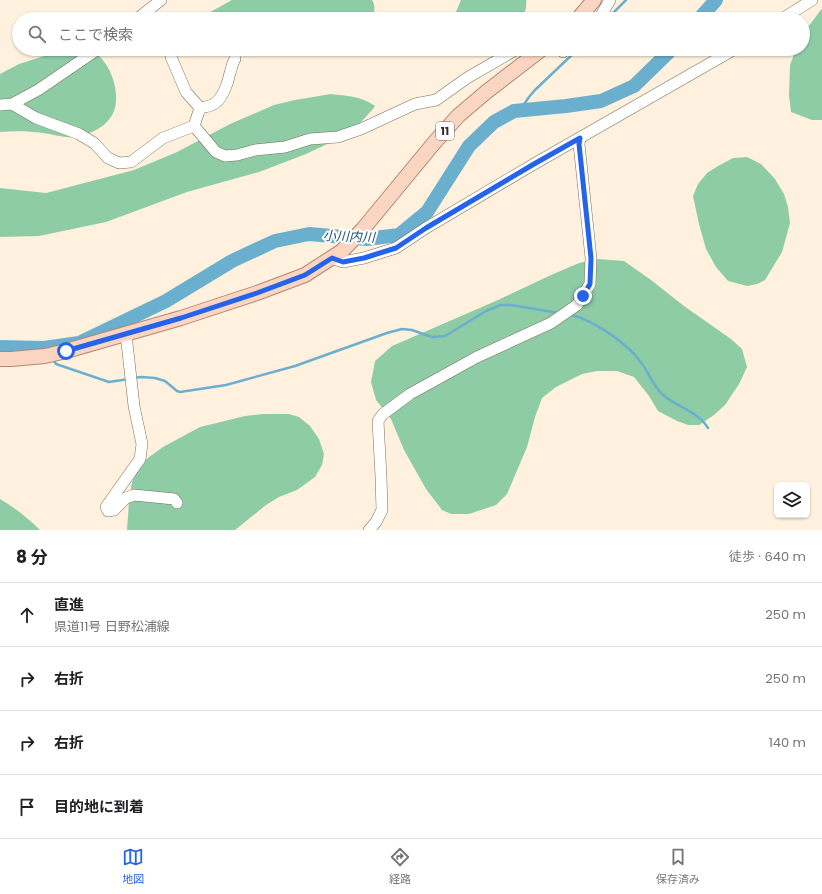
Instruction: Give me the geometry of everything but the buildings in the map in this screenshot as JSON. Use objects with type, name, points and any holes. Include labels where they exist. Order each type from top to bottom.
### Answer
[{"type":"main road","points":[[584,12],[594,0]]},
{"type":"main road","name":"11","points":[[0,359],[11,360],[45,356],[66,351],[181,318],[257,293],[305,275],[342,251],[352,242],[458,116],[533,56]]},
{"type":"street","points":[[148,12],[161,0]]},
{"type":"street","points":[[603,12],[610,0]]},
{"type":"street","points":[[793,12],[812,0]]},
{"type":"street","points":[[0,105],[12,104],[38,90],[88,56]]},
{"type":"street","points":[[171,56],[186,92],[200,108]]},
{"type":"street","points":[[194,126],[216,152],[225,156],[237,155],[255,150],[285,147],[310,139],[338,137],[361,129],[415,104],[436,100],[467,78],[505,56]]},
{"type":"street","points":[[332,258],[343,262],[364,258],[396,248],[426,228],[534,164],[722,56]]},
{"type":"street","points":[[200,108],[213,105],[220,98],[226,88],[231,72],[232,62],[235,59]]},
{"type":"street","points":[[12,104],[36,118],[79,134],[94,143],[108,158],[119,163],[131,162],[163,138],[194,126]]},
{"type":"street","points":[[194,126],[200,108]]},
{"type":"street","points":[[369,530],[376,522],[382,510],[378,421],[383,414],[410,394],[477,358],[551,323],[577,305],[590,284],[591,258],[579,144],[580,138]]},
{"type":"street","points":[[126,334],[134,406],[142,444],[140,459],[106,507],[108,511],[114,510],[126,498],[134,495],[174,499],[177,503]]},
{"type":"green space","points":[[232,0],[372,0],[374,5],[374,12],[210,12]]},
{"type":"green space","points":[[461,0],[526,0],[525,12],[456,12]]},
{"type":"green space","points":[[822,9],[822,120],[812,120],[791,112],[789,95],[790,65],[793,56],[810,56],[810,25]]},
{"type":"green space","points":[[44,56],[99,56],[108,67],[112,75],[116,92],[114,111],[105,124],[85,135],[76,137],[32,132],[0,132],[0,74],[19,64]]},
{"type":"green space","points":[[331,94],[359,98],[375,106],[360,123],[336,140],[306,154],[259,172],[187,192],[106,222],[39,236],[0,237],[0,188],[46,193],[134,170],[177,152],[230,124],[274,105]]},
{"type":"green space","points":[[747,157],[761,164],[775,179],[784,194],[788,207],[790,223],[782,252],[765,280],[757,284],[747,286],[728,281],[716,267],[706,249],[693,196],[698,184],[707,173],[733,158]]},
{"type":"green space","points":[[598,259],[624,261],[731,339],[742,349],[747,367],[739,384],[725,405],[714,415],[699,425],[688,425],[658,411],[649,396],[634,377],[617,371],[597,371],[582,374],[556,387],[542,398],[527,447],[507,494],[496,505],[469,514],[451,514],[442,510],[426,489],[404,450],[391,419],[376,400],[371,382],[375,361],[392,346],[579,263]]},
{"type":"green space","points":[[289,414],[299,417],[310,426],[319,439],[324,454],[322,465],[315,477],[297,490],[279,497],[266,505],[235,530],[127,530],[132,482],[145,460],[163,447],[200,427],[245,416]]},
{"type":"green space","points":[[0,499],[21,513],[40,530],[0,530]]},
{"type":"waterway","points":[[614,12],[626,0]]},
{"type":"waterway","name":"小川内川","points":[[705,12],[716,0]]},
{"type":"waterway","points":[[520,110],[535,90],[571,56]]},
{"type":"waterway","name":"小川内川","points":[[0,347],[44,348],[79,343],[166,301],[232,261],[275,241],[309,234],[367,239],[399,235],[427,212],[469,146],[494,122],[514,111],[601,101],[634,86],[665,56]]},
{"type":"waterway","points":[[134,378],[155,378],[165,381],[180,392],[226,385],[295,366],[402,329],[412,330],[432,337],[445,336],[486,311],[501,305],[511,305],[559,313]]},
{"type":"waterway","points":[[570,315],[580,317],[621,342],[640,361],[662,394],[699,417],[708,428]]},
{"type":"waterway","points":[[52,358],[56,364],[109,382],[129,379]]},
{"type":"route","points":[[66,351],[181,318],[257,293],[305,275],[332,258],[343,262],[364,258],[396,248],[426,228],[580,138],[579,144],[591,258],[590,284],[583,296]]}]
